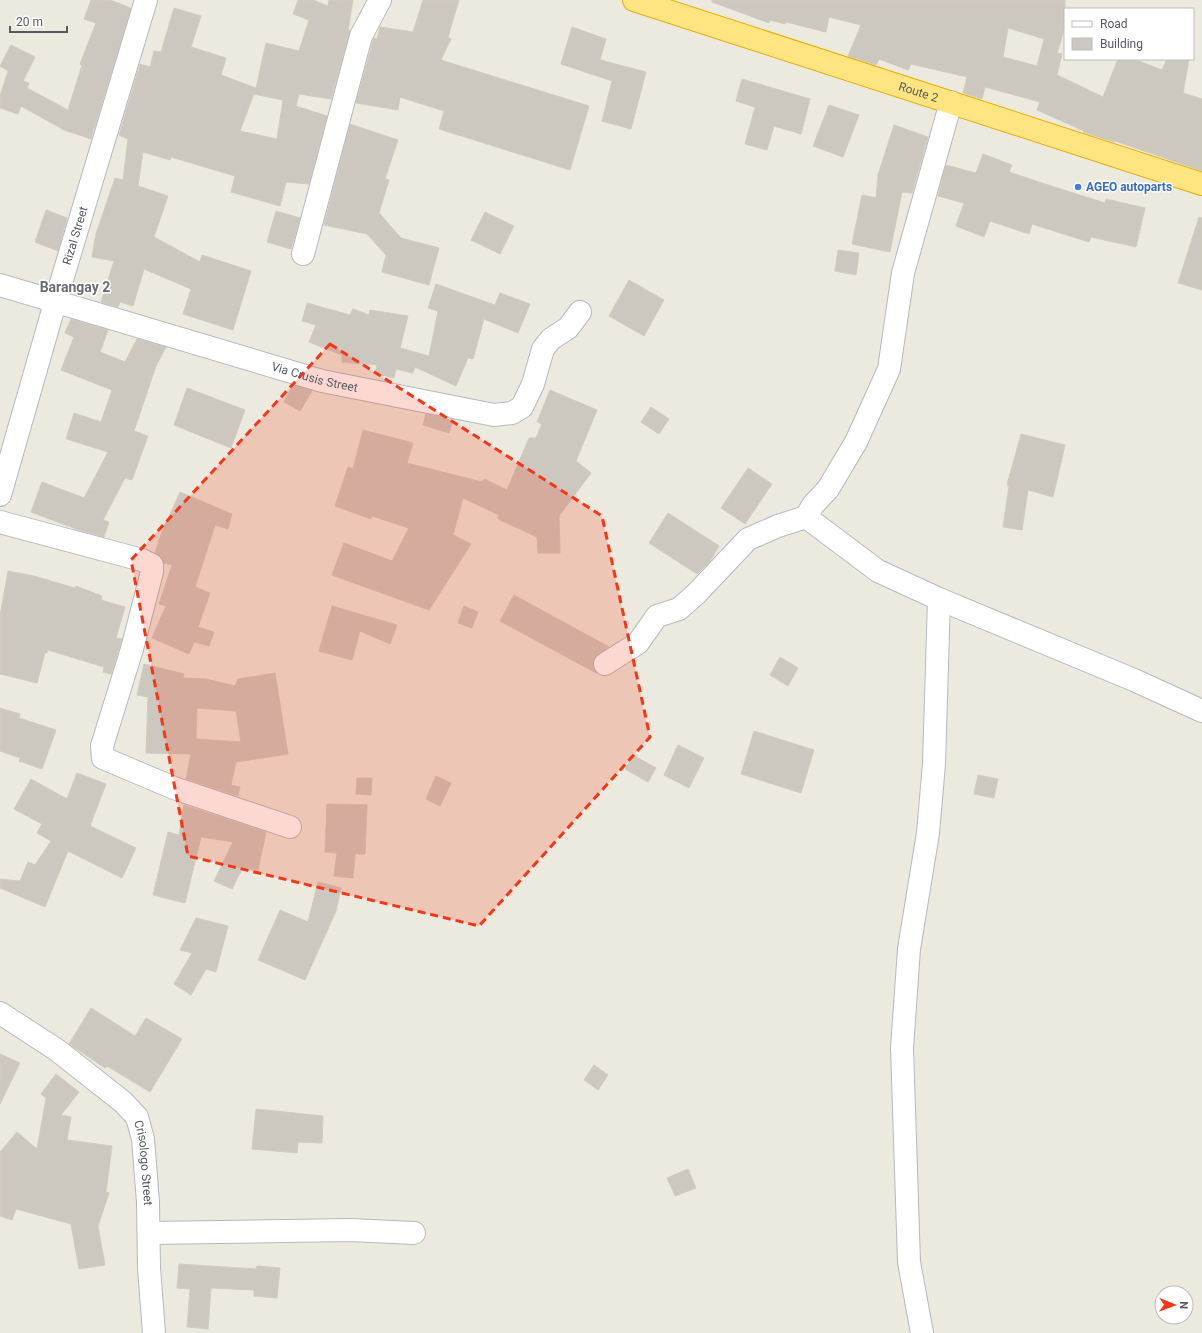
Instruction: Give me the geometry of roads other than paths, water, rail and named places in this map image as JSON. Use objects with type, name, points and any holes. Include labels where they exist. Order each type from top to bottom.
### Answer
[{"type":"highway","name":"Route 2","points":[[634,0],[1202,184]]},
{"type":"street","name":"Rizal Street","points":[[0,495],[55,303],[146,0]]},
{"type":"street","points":[[303,254],[361,36],[380,0]]},
{"type":"street","points":[[605,664],[638,643],[657,616],[679,609],[696,594],[748,539],[778,526],[806,517],[813,505],[828,489],[856,442],[889,369],[903,273],[950,102]]},
{"type":"street","name":"Via Crusis Street","points":[[0,285],[55,303],[322,381],[494,415],[512,413],[522,407],[533,384],[544,349],[551,339],[568,328],[580,312]]},
{"type":"street","points":[[806,517],[878,571],[939,600],[1134,680],[1202,711]]},
{"type":"street","points":[[0,522],[142,560],[152,565],[152,572],[132,649],[102,746],[103,758],[174,788],[290,827]]},
{"type":"street","points":[[922,1333],[909,1262],[902,1048],[909,949],[928,833],[934,764],[939,600]]},
{"type":"street","name":"Crisologo Street","points":[[0,1014],[57,1050],[123,1102],[137,1117],[143,1139],[149,1233],[149,1268],[154,1333]]},
{"type":"street","points":[[149,1233],[350,1230],[414,1233]]},
{"type":"place","name":"AGEO autoparts","points":[[1078,187]]},
{"type":"district","name":"Barangay 2","points":[[75,287]]}]
